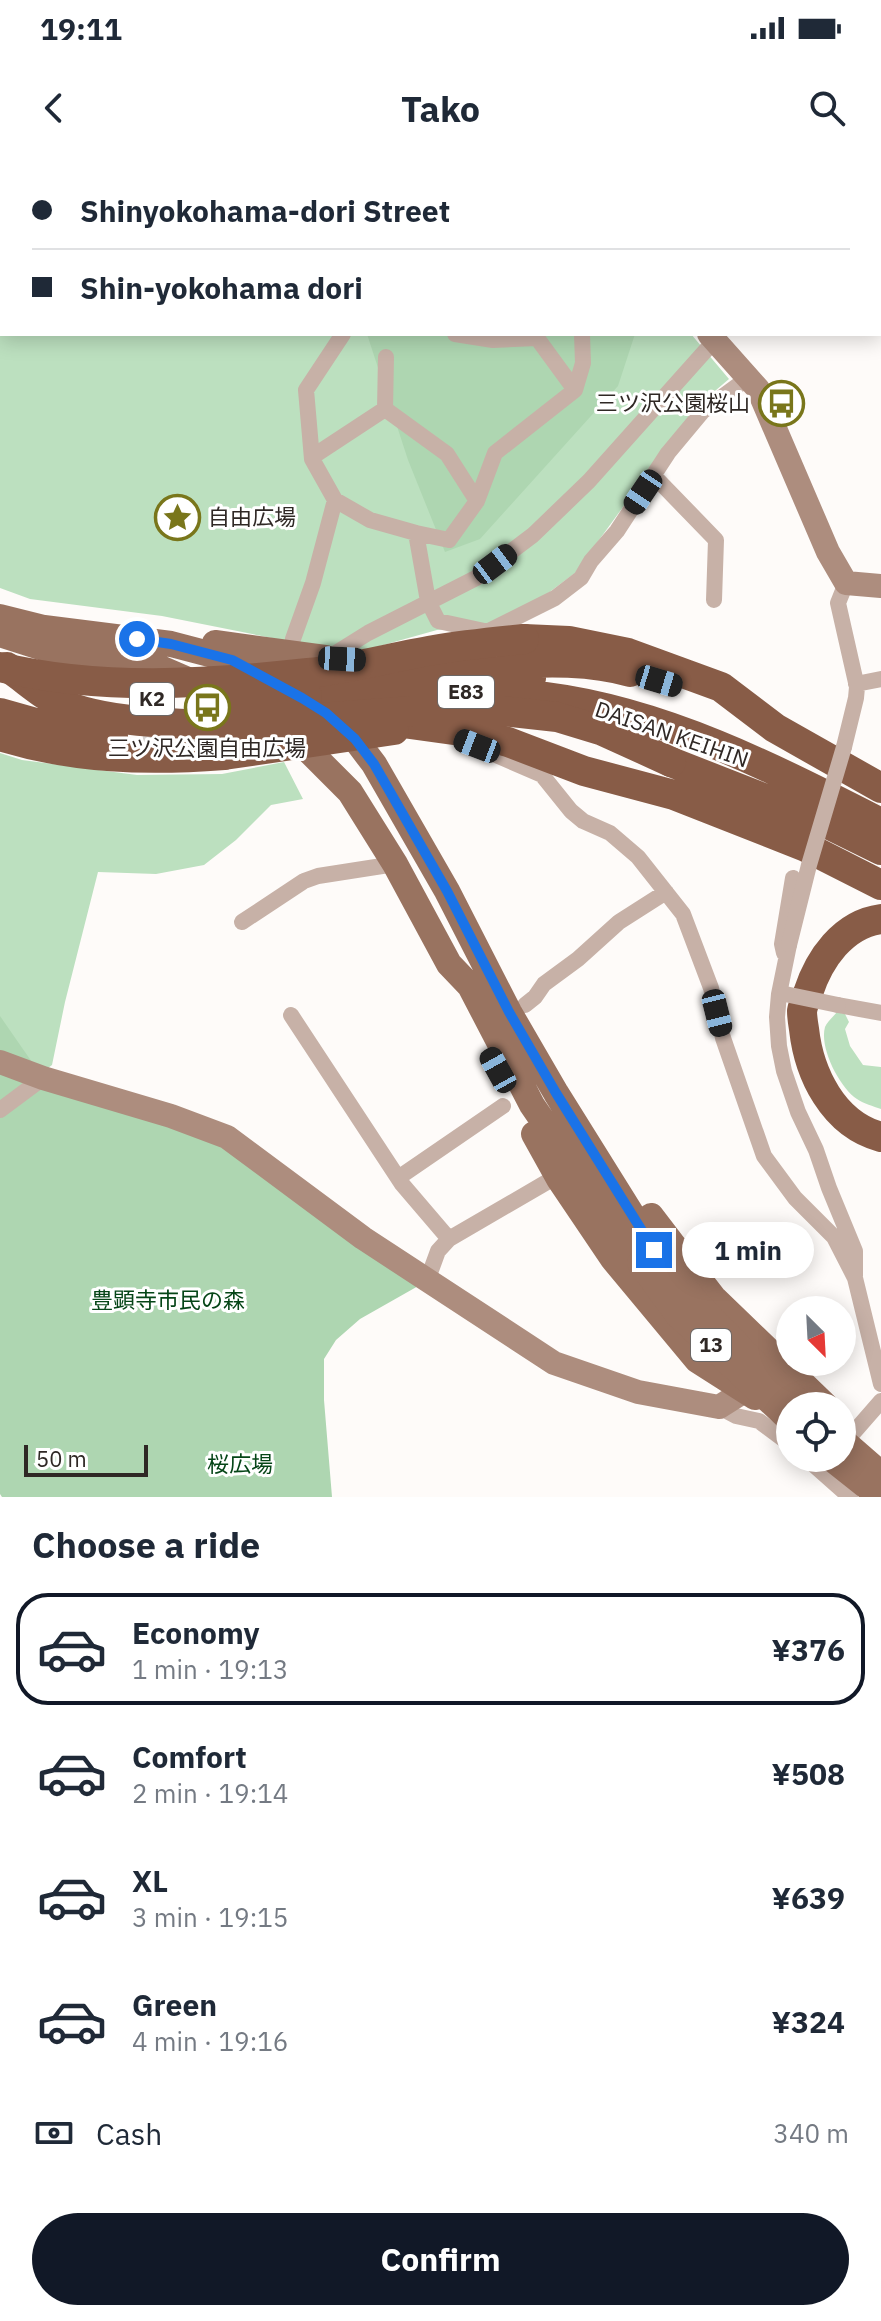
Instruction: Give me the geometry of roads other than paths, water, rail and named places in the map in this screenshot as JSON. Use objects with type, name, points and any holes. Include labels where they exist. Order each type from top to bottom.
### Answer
[{"type":"highway","points":[[0,664],[33,675],[100,683],[169,684],[311,673],[435,649],[524,639],[569,641],[657,662],[721,687],[775,728]]},
{"type":"highway","points":[[325,658],[374,670],[490,671],[623,691],[686,713],[761,749],[868,816]]},
{"type":"highway","points":[[490,671],[529,662],[615,667],[681,688],[775,728],[881,788]]},
{"type":"highway","points":[[0,664],[48,697],[70,707],[114,718],[160,723],[224,740]]},
{"type":"highway","name":"K2","points":[[0,675],[43,686],[133,699],[307,700]]},
{"type":"highway","name":"DAISAN KEIHIN","points":[[307,700],[444,691],[490,692],[545,697],[623,713],[720,747],[868,816]]},
{"type":"highway","points":[[266,718],[307,700],[428,727],[475,733],[584,771],[674,795],[806,847],[881,885]]},
{"type":"highway","points":[[0,736],[45,748],[114,758],[152,759],[224,740],[412,711],[502,711],[557,717],[603,731],[671,762]]},
{"type":"highway","points":[[0,713],[39,724],[143,740]]},
{"type":"highway","name":"DAISAN KEIHIN","points":[[224,740],[311,741],[398,730],[503,726],[571,735],[671,762],[822,821],[881,850]]},
{"type":"highway","points":[[881,919],[870,920],[841,937],[815,971],[802,1011],[807,1052],[823,1092],[846,1118],[881,1137]]},
{"type":"main road","name":"13","points":[[0,617],[44,628],[168,643],[232,660],[307,700],[355,739],[369,756],[447,891],[517,1025],[678,1315],[776,1409]]},
{"type":"main road","name":"13","points":[[0,634],[50,650],[160,668],[250,706],[286,727],[350,792],[395,864],[449,964],[470,986],[532,1105],[647,1257],[788,1392]]},
{"type":"main road","points":[[168,643],[191,639],[325,658]]},
{"type":"main road","points":[[447,891],[525,1005],[607,1151],[658,1227],[713,1297],[776,1358]]},
{"type":"main road","points":[[449,964],[453,989],[528,1125],[559,1179],[613,1259],[697,1360],[776,1412]]},
{"type":"main road","points":[[795,1376],[811,1392]]},
{"type":"main road","points":[[856,1438],[881,1455]]},
{"type":"main road","points":[[856,1443],[881,1474]]},
{"type":"main road","points":[[846,1472],[872,1497]]},
{"type":"main road","points":[[849,1472],[880,1497]]},
{"type":"street","points":[[342,336],[306,390],[312,457],[335,500],[370,520],[449,540],[477,501],[495,453],[575,390],[583,363],[582,336]]},
{"type":"street","points":[[468,336],[493,340],[537,338],[575,390]]},
{"type":"street","points":[[266,718],[307,700],[325,658],[476,578],[533,535],[589,481],[710,336],[758,389],[828,552],[846,583]]},
{"type":"street","points":[[385,409],[386,357]]},
{"type":"street","points":[[325,658],[394,661],[427,655],[489,632],[555,598],[581,578],[617,531],[668,453],[703,411],[748,378]]},
{"type":"street","points":[[312,457],[385,409]]},
{"type":"street","points":[[385,409],[447,454],[477,501]]},
{"type":"street","points":[[654,476],[716,540],[714,600]]},
{"type":"street","points":[[293,639],[313,583],[335,500]]},
{"type":"street","points":[[416,533],[428,601],[438,621],[489,632]]},
{"type":"street","points":[[846,583],[881,586]]},
{"type":"street","points":[[846,583],[838,603],[856,684],[856,698],[789,945],[778,1032],[784,1071],[798,1112],[855,1251],[855,1278]]},
{"type":"street","points":[[856,684],[881,679]]},
{"type":"street","points":[[369,756],[394,741],[428,727],[542,775],[583,821],[610,833],[638,857],[683,914],[711,988],[723,1038],[764,1156],[795,1198],[834,1237],[855,1278],[881,1384]]},
{"type":"street","points":[[242,922],[304,881],[395,864]]},
{"type":"street","points":[[786,962],[782,944],[793,878]]},
{"type":"street","points":[[525,1005],[544,984],[619,922],[666,892]]},
{"type":"street","points":[[782,994],[881,1013]]},
{"type":"street","points":[[291,1015],[398,1178],[449,1239]]},
{"type":"street","points":[[0,1062],[227,1137],[363,1238],[554,1363],[638,1392],[719,1407],[736,1416],[759,1421],[776,1434]]},
{"type":"street","points":[[0,1110],[43,1078]]},
{"type":"street","points":[[398,1178],[503,1106]]},
{"type":"street","points":[[427,1281],[438,1251],[449,1239],[547,1182]]},
{"type":"street","points":[[719,1407],[746,1390],[776,1358]]},
{"type":"street","points":[[856,1423],[881,1401]]},
{"type":"street","points":[[822,1472],[850,1497]]},
{"type":"tunnel","points":[[143,740],[213,736]]},
{"type":"place","name":"三ツ沢公園桜山","points":[[781,403]]},
{"type":"place","name":"自由広場","points":[[177,517]]},
{"type":"place","name":"三ツ沢公園自由広場","points":[[207,707]]},
{"type":"park label","name":"豊顕寺市民の森","points":[[168,1300]]},
{"type":"park label","name":"桜広場","points":[[240,1464]]}]
